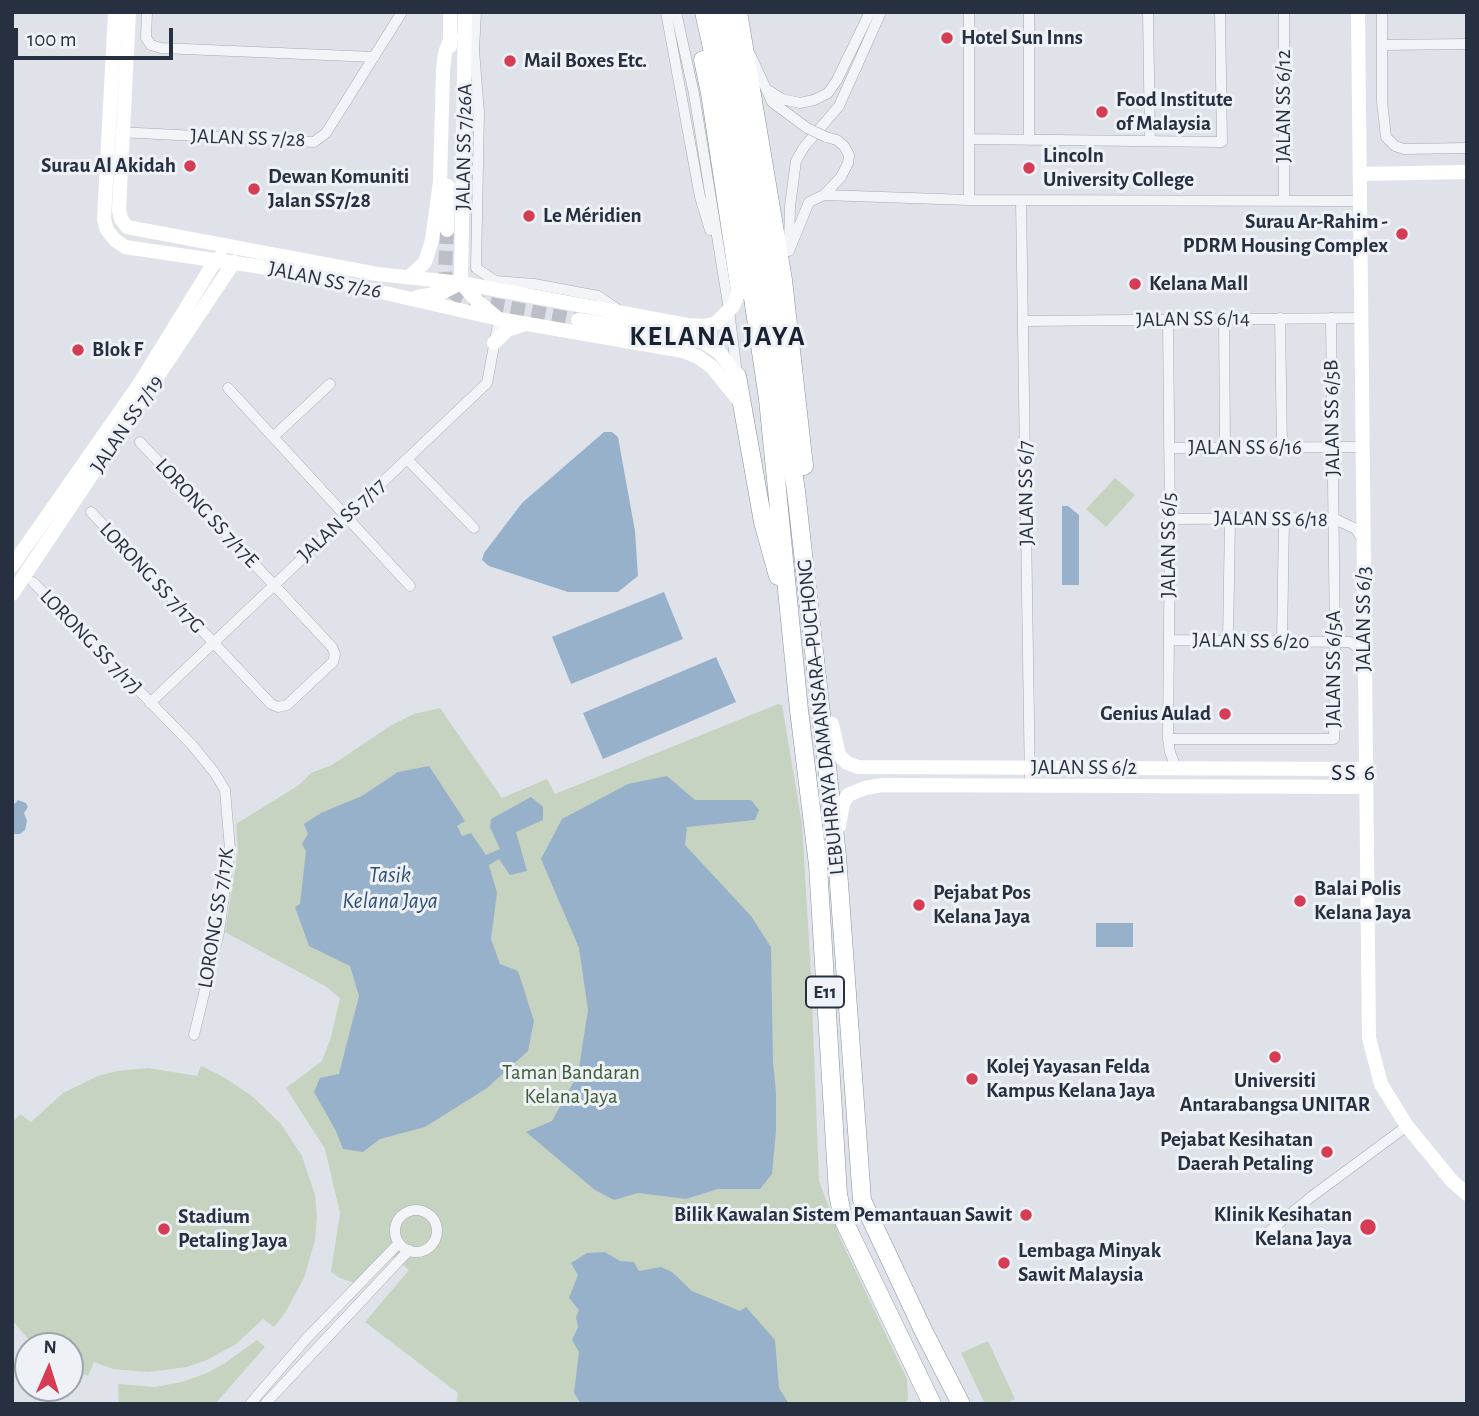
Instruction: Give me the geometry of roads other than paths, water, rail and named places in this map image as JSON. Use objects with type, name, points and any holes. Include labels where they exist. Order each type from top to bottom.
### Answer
[{"type":"highway","points":[[692,12],[710,93],[784,561]]},
{"type":"highway","name":"LEBUHRAYA DAMANSARA–PUCHONG","points":[[704,12],[731,94],[796,491],[837,856],[862,1200],[961,1404]]},
{"type":"highway","name":"LEBUHRAYA DAMANSARA–PUCHONG","points":[[720,12],[768,399],[791,638],[818,865],[838,1194],[843,1219],[932,1404]]},
{"type":"highway","points":[[738,12],[783,280],[832,724],[841,845],[837,856]]},
{"type":"highway","points":[[737,376],[763,522],[787,607],[791,638]]},
{"type":"street","name":"JALAN SS 7/26","points":[[115,12],[119,210],[127,227],[289,271],[499,319],[691,353],[712,367],[741,404]]},
{"type":"street","name":"JALAN SS 7/26","points":[[116,132],[129,12]]},
{"type":"street","points":[[147,12],[146,38],[151,45],[161,48],[374,57]]},
{"type":"street","name":"JALAN SS 7/28","points":[[116,132],[314,142],[326,133],[402,12]]},
{"type":"street","name":"JALAN SS 7/26A","points":[[447,230],[450,12]]},
{"type":"street","name":"JALAN SS 7/26A","points":[[461,282],[471,197],[472,113],[465,12]]},
{"type":"street","points":[[472,113],[476,12]]},
{"type":"street","points":[[666,12],[700,197],[722,267]]},
{"type":"street","points":[[676,12],[694,94],[737,376]]},
{"type":"street","points":[[766,89],[782,99],[800,103],[828,93],[870,12]]},
{"type":"street","points":[[783,280],[789,251],[790,206],[796,161],[839,106],[881,12]]},
{"type":"street","points":[[969,12],[969,200]]},
{"type":"street","points":[[1029,12],[1029,140]]},
{"type":"street","points":[[1148,12],[1150,141]]},
{"type":"street","points":[[970,139],[1222,142],[1220,12]]},
{"type":"street","name":"JALAN SS 6/12","points":[[1284,12],[1284,200]]},
{"type":"street","name":"JALAN SS 6/3","points":[[1358,12],[1369,1038],[1381,1084],[1407,1126],[1452,1181],[1467,1194]]},
{"type":"street","points":[[1382,12],[1383,129],[1390,142],[1404,149],[1467,148]]},
{"type":"street","points":[[410,276],[425,262],[432,240],[440,182],[443,69],[451,37]]},
{"type":"street","points":[[744,39],[772,102],[807,128],[837,140],[849,155],[841,177],[824,195],[809,202],[789,251]]},
{"type":"street","points":[[1382,46],[1467,44]]},
{"type":"street","points":[[1360,174],[1467,172]]},
{"type":"street","points":[[824,195],[969,200],[1361,201]]},
{"type":"street","points":[[471,197],[477,268],[484,276],[509,283],[534,284],[598,296],[623,313]]},
{"type":"street","name":"JALAN SS 6/7","points":[[1021,200],[1030,786]]},
{"type":"street","name":"JALAN SS 7/26","points":[[227,254],[461,282],[705,326],[716,323],[729,310]]},
{"type":"street","name":"JALAN SS 7/19","points":[[12,566],[227,254]]},
{"type":"street","name":"JALAN SS 7/19","points":[[12,593],[227,254]]},
{"type":"street","points":[[409,298],[441,293],[461,282],[477,301],[499,319]]},
{"type":"street","points":[[729,310],[740,289]]},
{"type":"street","points":[[473,313],[489,326],[494,343],[507,330],[526,324]]},
{"type":"street","points":[[1280,318],[1282,448]]},
{"type":"street","name":"JALAN SS 6/5B","points":[[1331,318],[1333,518]]},
{"type":"street","name":"JALAN SS 6/14","points":[[1023,321],[1362,318]]},
{"type":"street","name":"JALAN SS 7/17","points":[[150,703],[487,383],[499,319]]},
{"type":"street","points":[[1224,319],[1226,448]]},
{"type":"street","points":[[579,320],[701,340],[720,353],[737,376]]},
{"type":"street","name":"JALAN SS 6/5","points":[[1168,320],[1168,738],[1176,768]]},
{"type":"street","points":[[273,437],[330,384]]},
{"type":"street","points":[[228,388],[410,586]]},
{"type":"street","name":"LORONG SS 7/17E","points":[[140,442],[332,647],[335,654],[333,662],[286,705],[271,705]]},
{"type":"street","name":"JALAN SS 6/16","points":[[1169,448],[1363,447]]},
{"type":"street","points":[[407,459],[474,528]]},
{"type":"street","name":"LORONG SS 7/17G","points":[[91,512],[271,705]]},
{"type":"street","points":[[1282,641],[1284,518]]},
{"type":"street","name":"JALAN SS 6/18","points":[[1170,519],[1333,518],[1356,529],[1364,541]]},
{"type":"street","name":"JALAN SS 6/5A","points":[[1168,738],[1334,739],[1333,518]]},
{"type":"street","points":[[1228,641],[1230,519]]},
{"type":"street","name":"LORONG SS 7/17J","points":[[33,582],[150,703]]},
{"type":"street","name":"JALAN SS 6/20","points":[[1169,640],[1350,642],[1357,647],[1365,660]]},
{"type":"street","name":"LORONG SS 7/17K","points":[[150,703],[214,772],[225,790],[230,849],[219,932],[194,1035]]},
{"type":"street","name":"JALAN SS 6/2","points":[[832,724],[839,755],[847,763],[858,767],[1365,769]]},
{"type":"street","name":"JALAN SS 6/2","points":[[839,827],[848,795],[882,785],[1365,787]]},
{"type":"street","points":[[1267,1233],[1407,1126]]},
{"type":"street","points":[[416,1210],[429,1214],[436,1226],[435,1239],[425,1249],[409,1250],[398,1243],[396,1225],[404,1214],[416,1210]]},
{"type":"street","points":[[250,1404],[306,1339],[398,1243]]},
{"type":"street","points":[[265,1404],[409,1250]]},
{"type":"street","points":[[306,1339],[316,1347]]},
{"type":"street","points":[[918,1378],[921,1404]]},
{"type":"water","points":[[604,432],[612,432],[618,437],[635,531],[638,576],[618,592],[568,592],[489,566],[482,560],[484,553],[522,503]]},
{"type":"water","points":[[1062,506],[1068,506],[1079,515],[1079,585],[1062,585]]},
{"type":"water","points":[[664,592],[683,639],[571,684],[552,637]]},
{"type":"water","points":[[716,657],[736,702],[603,759],[583,713]]},
{"type":"water","name":"Tasik Kelana Jaya","points":[[429,766],[465,821],[457,826],[462,836],[471,833],[486,855],[500,849],[490,827],[491,819],[531,797],[543,807],[543,820],[516,832],[527,871],[510,875],[499,859],[489,865],[497,893],[491,939],[500,964],[518,971],[534,1021],[528,1051],[487,1088],[425,1127],[380,1139],[363,1152],[343,1149],[314,1092],[320,1078],[339,1074],[359,996],[350,966],[309,946],[295,907],[300,904],[306,851],[302,844],[308,834],[304,824],[321,813],[362,796],[398,772]]},
{"type":"water","points":[[667,776],[695,800],[751,800],[759,810],[755,820],[687,827],[685,845],[751,916],[771,947],[776,1092],[772,1174],[760,1189],[718,1189],[686,1199],[638,1193],[614,1200],[595,1190],[526,1132],[552,1121],[578,1074],[588,1010],[579,948],[541,859],[562,819],[628,784]]},
{"type":"water","points":[[18,800],[26,803],[28,807],[24,813],[27,821],[25,830],[15,834],[12,833],[12,806]]},
{"type":"water","points":[[1096,923],[1133,923],[1133,947],[1096,947]]},
{"type":"water","points":[[605,1252],[620,1261],[634,1262],[639,1271],[661,1267],[672,1272],[692,1291],[740,1311],[746,1307],[775,1340],[779,1388],[789,1404],[581,1404],[574,1393],[579,1352],[572,1340],[578,1327],[576,1317],[579,1310],[569,1298],[578,1275],[571,1263],[587,1253]]},
{"type":"tunnel","points":[[447,230],[445,270],[446,284],[450,291],[467,300],[578,320]]},
{"type":"place","name":"Hotel Sun Inns","points":[[947,38]]},
{"type":"place","name":"Mail Boxes Etc.","points":[[510,61]]},
{"type":"place","name":"Food Institute of Malaysia","points":[[1102,112]]},
{"type":"place","name":"Surau Al Akidah","points":[[190,166]]},
{"type":"place","name":"Lincoln University College","points":[[1029,168]]},
{"type":"place","name":"Dewan Komuniti Jalan SS7/28","points":[[254,189]]},
{"type":"place","name":"Le Méridien","points":[[529,216]]},
{"type":"place","name":"Surau Ar-Rahim - PDRM Housing Complex","points":[[1402,234]]},
{"type":"place","name":"Kelana Mall","points":[[1135,284]]},
{"type":"place","name":"Blok F","points":[[78,350]]},
{"type":"place","name":"Genius Aulad","points":[[1225,714]]},
{"type":"place","name":"Balai Polis Kelana Jaya","points":[[1300,901]]},
{"type":"place","name":"Pejabat Pos Kelana Jaya","points":[[919,905]]},
{"type":"place","name":"Universiti Antarabangsa UNITAR","points":[[1275,1057]]},
{"type":"place","name":"Kolej Yayasan Felda Kampus Kelana Jaya","points":[[972,1079]]},
{"type":"place","name":"Pejabat Kesihatan Daerah Petaling","points":[[1327,1152]]},
{"type":"place","name":"Bilik Kawalan Sistem Pemantauan Sawit","points":[[1026,1215]]},
{"type":"place","name":"Klinik Kesihatan Kelana Jaya","points":[[1368,1227]]},
{"type":"place","name":"Stadium Petaling Jaya","points":[[164,1229]]},
{"type":"place","name":"Lembaga Minyak Sawit Malaysia","points":[[1004,1263]]},
{"type":"district","name":"KELANA JAYA","points":[[718,337]]},
{"type":"district","name":"SS 6","points":[[1354,773]]},
{"type":"park label","name":"Taman Bandaran Kelana Jaya","points":[[571,1085]]}]
